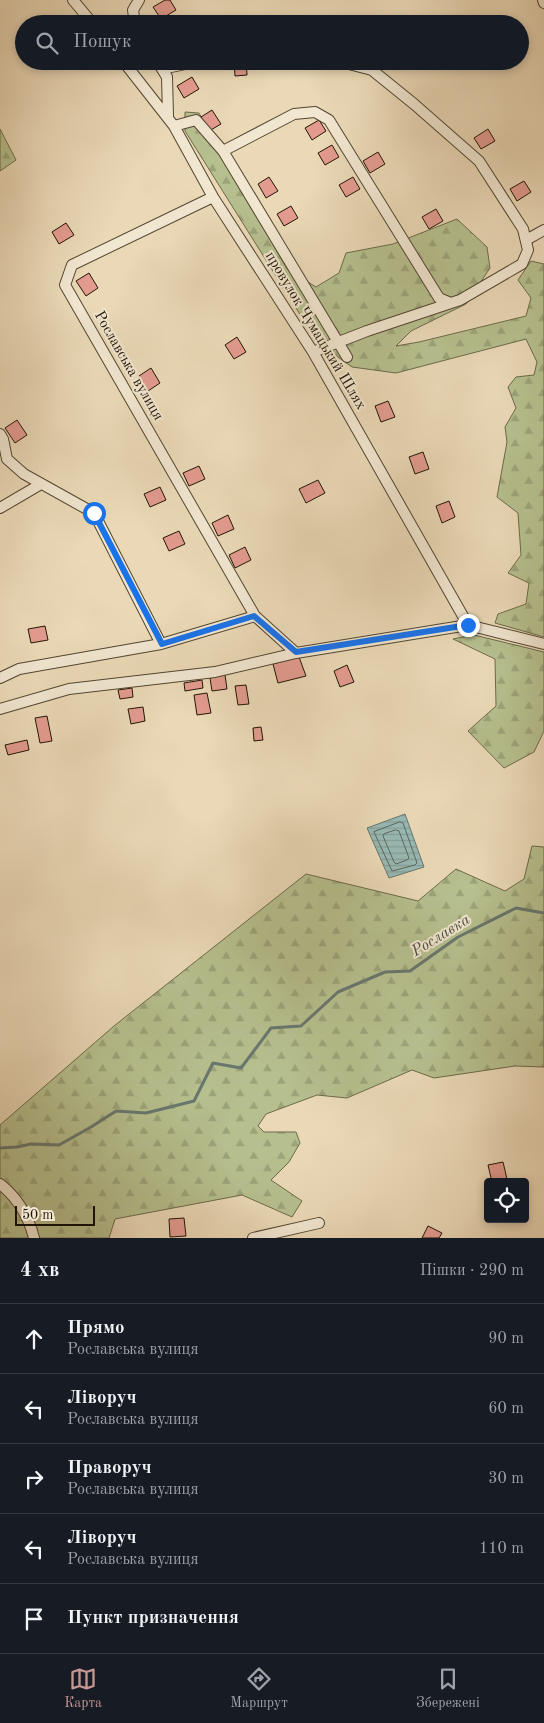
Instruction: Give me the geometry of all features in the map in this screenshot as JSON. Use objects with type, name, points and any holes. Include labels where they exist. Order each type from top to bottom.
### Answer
[{"type":"street","points":[[73,0],[85,15]]},
{"type":"street","points":[[134,15],[133,10],[139,0]]},
{"type":"street","points":[[543,0],[544,4]]},
{"type":"street","name":"провулок Чумацький Шлях","points":[[130,70],[168,116],[213,197],[313,352],[468,625]]},
{"type":"street","points":[[163,70],[167,78],[168,116]]},
{"type":"street","points":[[313,352],[338,341],[460,300],[522,264],[528,250],[523,229],[479,161],[372,70]]},
{"type":"street","points":[[223,151],[294,114],[315,112],[329,120],[439,298],[451,303]]},
{"type":"street","points":[[174,126],[196,120],[223,151],[347,357]]},
{"type":"street","name":"Рославська вулиця","points":[[213,197],[72,265],[65,285],[254,616],[296,652]]},
{"type":"street","points":[[526,240],[544,230]]},
{"type":"street","points":[[0,434],[3,438],[7,459],[24,474],[94,513],[162,644]]},
{"type":"street","points":[[0,508],[42,484]]},
{"type":"street","points":[[0,678],[20,668],[162,644],[254,616]]},
{"type":"street","points":[[0,709],[69,689],[215,672],[296,652],[468,625],[544,644]]},
{"type":"street","points":[[0,1184],[10,1192],[30,1222],[34,1238]]},
{"type":"street","points":[[253,1238],[319,1223]]},
{"type":"green space","points":[[185,112],[199,113],[287,269],[316,287],[339,273],[346,253],[393,244],[457,219],[487,247],[490,268],[466,304],[411,331],[396,346],[526,316],[531,298],[518,280],[531,261],[544,264],[544,637],[495,623],[498,614],[526,604],[529,583],[508,573],[521,555],[518,513],[497,497],[507,442],[505,427],[516,408],[508,387],[516,377],[534,375],[537,362],[526,339],[396,373],[352,367],[318,343],[185,131]]},
{"type":"green space","points":[[0,129],[16,160],[0,171]]},
{"type":"green space","points":[[474,635],[544,652],[544,731],[534,752],[504,768],[468,731],[496,706],[495,659],[453,639]]},
{"type":"green space","points":[[532,846],[544,847],[544,1067],[515,1066],[434,1078],[412,1070],[347,1098],[317,1095],[266,1114],[258,1126],[264,1132],[296,1132],[300,1143],[289,1162],[271,1180],[302,1201],[292,1217],[242,1195],[115,1219],[109,1238],[0,1238],[0,1125],[114,1026],[306,874],[418,901],[456,869],[505,891],[524,879]]},
{"type":"water","points":[[405,814],[424,867],[389,878],[367,828]]},
{"type":"building","points":[[165,0],[170,0],[176,10],[168,15],[158,15],[153,7]]},
{"type":"building","points":[[235,70],[247,70],[247,75],[235,76]]},
{"type":"building","points":[[192,77],[199,89],[184,98],[177,86]]},
{"type":"building","points":[[212,110],[221,124],[209,131],[201,117]]},
{"type":"building","points":[[319,120],[326,131],[312,140],[305,128]]},
{"type":"building","points":[[488,129],[495,141],[481,149],[474,138]]},
{"type":"building","points":[[332,145],[339,157],[325,165],[318,153]]},
{"type":"building","points":[[378,152],[385,164],[370,173],[363,161]]},
{"type":"building","points":[[269,177],[278,191],[266,198],[258,184]]},
{"type":"building","points":[[353,177],[360,189],[346,197],[339,185]]},
{"type":"building","points":[[524,181],[531,192],[517,201],[510,189]]},
{"type":"building","points":[[291,206],[298,218],[284,226],[277,214]]},
{"type":"building","points":[[436,209],[443,221],[429,229],[422,217]]},
{"type":"building","points":[[66,223],[74,235],[59,244],[52,232]]},
{"type":"building","points":[[89,273],[98,288],[86,296],[76,281]]},
{"type":"building","points":[[237,337],[246,352],[234,359],[225,345]]},
{"type":"building","points":[[151,368],[160,383],[148,391],[139,376]]},
{"type":"building","points":[[388,401],[395,417],[381,422],[375,406]]},
{"type":"building","points":[[17,420],[27,435],[15,443],[5,428]]},
{"type":"building","points":[[423,452],[429,469],[415,474],[409,457]]},
{"type":"building","points":[[199,466],[205,479],[189,486],[183,473]]},
{"type":"building","points":[[318,480],[325,493],[306,503],[299,489]]},
{"type":"building","points":[[160,487],[166,500],[150,507],[144,494]]},
{"type":"building","points":[[449,501],[455,517],[442,523],[436,506]]},
{"type":"building","points":[[228,515],[234,529],[218,536],[212,523]]},
{"type":"building","points":[[179,531],[185,544],[169,551],[163,538]]},
{"type":"building","points":[[245,547],[251,560],[235,568],[229,555]]},
{"type":"building","points":[[45,626],[48,640],[31,643],[28,629]]},
{"type":"building","points":[[299,657],[306,676],[278,683],[273,664]]},
{"type":"building","points":[[347,665],[354,682],[340,687],[334,671]]},
{"type":"building","points":[[225,675],[227,689],[212,691],[210,678]]},
{"type":"building","points":[[202,680],[203,688],[185,691],[184,683]]},
{"type":"building","points":[[246,685],[249,704],[238,705],[235,686]]},
{"type":"building","points":[[132,688],[133,697],[120,699],[118,690]]},
{"type":"building","points":[[207,693],[211,713],[197,715],[194,695]]},
{"type":"building","points":[[143,707],[145,721],[131,724],[128,709]]},
{"type":"building","points":[[47,716],[52,741],[40,743],[35,718]]},
{"type":"building","points":[[261,727],[263,740],[254,741],[253,728]]},
{"type":"building","points":[[27,740],[29,750],[8,755],[5,745]]},
{"type":"building","points":[[503,1162],[507,1178],[491,1178],[488,1165]]},
{"type":"building","points":[[184,1218],[186,1236],[170,1237],[169,1219]]},
{"type":"building","points":[[428,1226],[442,1233],[439,1238],[422,1238]]},
{"type":"waterway","name":"Рославка","points":[[0,1148],[31,1144],[59,1145],[116,1111],[146,1113],[194,1101],[213,1063],[241,1068],[271,1028],[301,1026],[338,992],[385,972],[410,971],[458,937],[516,908],[544,913]]},
{"type":"route","points":[[94,513],[162,644],[254,616],[296,652],[468,625]]}]
